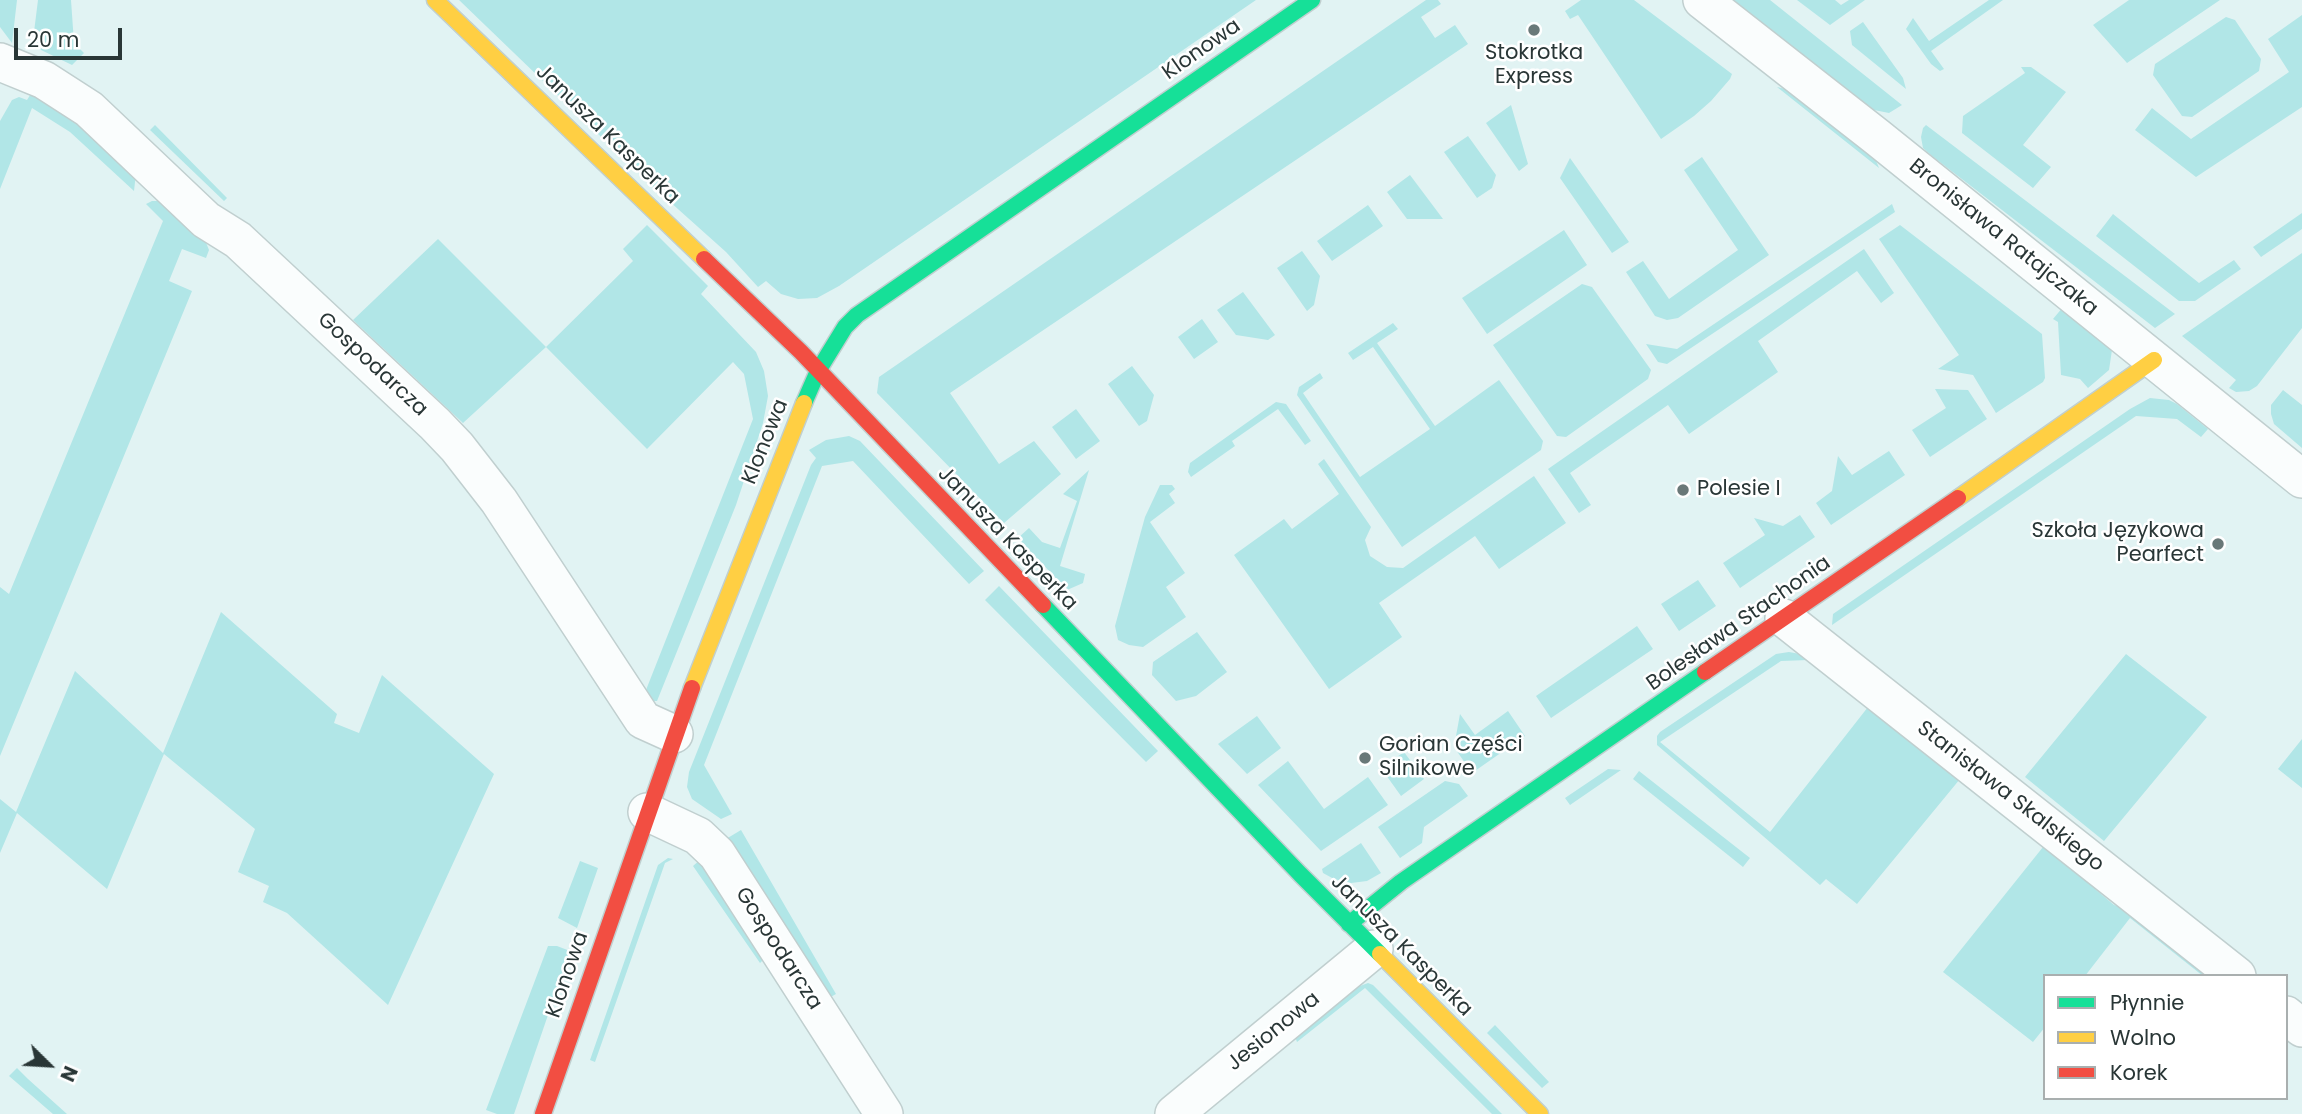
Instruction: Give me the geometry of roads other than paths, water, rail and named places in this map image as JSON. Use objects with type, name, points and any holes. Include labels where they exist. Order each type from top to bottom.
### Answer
[{"type":"street","name":"Janusza Kasperka","points":[[435,0],[716,269],[1362,937],[1540,1114]]},
{"type":"street","name":"Klonowa","points":[[543,1114],[674,734],[797,417],[818,372],[845,327],[857,315],[1312,0]]},
{"type":"street","name":"Bronisława Ratajczaka","points":[[1702,0],[1877,137],[2302,479]]},
{"type":"street","name":"Gospodarcza","points":[[0,62],[44,80],[98,117],[206,220],[238,240],[435,424],[457,447],[512,519],[643,720],[674,734]]},
{"type":"street","name":"Bolesława Stachonia","points":[[1362,937],[1401,882],[2154,360]]},
{"type":"street","name":"Stanisława Skalskiego","points":[[1784,618],[2234,974]]},
{"type":"street","name":"Gospodarcza","points":[[647,812],[698,836],[717,854],[884,1114]]},
{"type":"street","name":"Jesionowa","points":[[1174,1114],[1362,937]]},
{"type":"street","points":[[2288,1017],[2302,1028]]},
{"type":"place","name":"Stokrotka Express","points":[[1534,30]]},
{"type":"place","name":"Polesie I","points":[[1683,490]]},
{"type":"place","name":"Szkoła Językowa Pearfect","points":[[2218,544]]},
{"type":"place","name":"Gorian Części Silnikowe","points":[[1365,758]]}]
